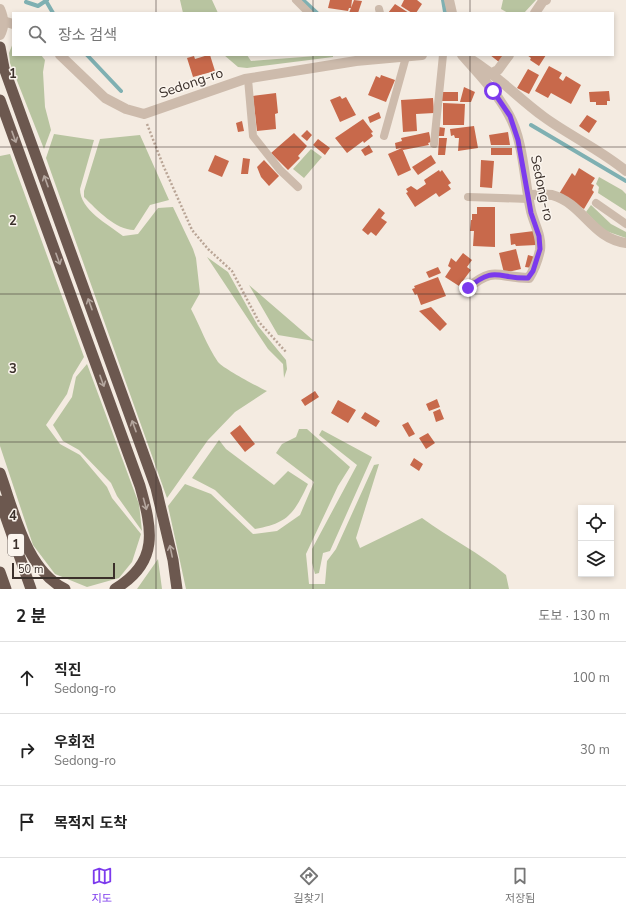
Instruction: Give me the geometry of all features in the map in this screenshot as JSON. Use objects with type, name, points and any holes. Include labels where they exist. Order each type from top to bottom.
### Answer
[{"type":"highway","points":[[0,47],[4,68],[156,488],[173,560],[177,589]]},
{"type":"highway","points":[[0,100],[140,486],[147,511],[150,529],[143,564],[133,577],[115,589]]},
{"type":"highway","points":[[0,473],[25,541],[36,564],[53,583],[65,589]]},
{"type":"highway","name":"1","points":[[0,501],[31,589]]},
{"type":"highway","name":"1","points":[[0,572],[6,589]]},
{"type":"street","points":[[449,0],[452,12]]},
{"type":"street","points":[[537,12],[543,1],[546,0]]},
{"type":"street","points":[[0,9],[8,23],[0,35]]},
{"type":"street","points":[[61,56],[105,98],[126,109],[144,114]]},
{"type":"street","name":"Sedong-ro","points":[[144,114],[248,79],[354,58],[406,56]]},
{"type":"street","name":"Sedong-ro","points":[[464,56],[484,79],[510,116],[518,140],[528,197],[539,236],[540,249],[533,271],[528,278],[493,274],[480,277],[468,288]]},
{"type":"street","name":"Sedong-ro","points":[[465,56],[492,73],[514,94],[545,118],[613,160],[626,170]]},
{"type":"street","points":[[492,73],[498,70],[508,56]]},
{"type":"street","points":[[528,197],[552,195],[584,215],[599,232],[612,240],[626,243]]},
{"type":"lane","points":[[296,0],[308,12]]},
{"type":"lane","points":[[384,136],[406,56]]},
{"type":"lane","points":[[434,144],[442,56]]},
{"type":"lane","points":[[248,79],[253,136],[280,170],[298,187]]},
{"type":"lane","points":[[468,197],[528,197]]},
{"type":"lane","points":[[596,203],[626,224]]},
{"type":"path","points":[[144,114],[163,165],[192,230],[208,249],[232,271],[259,322],[286,352]]},
{"type":"green space","points":[[180,0],[212,0],[218,12],[183,12]]},
{"type":"green space","points":[[503,0],[536,0],[525,12],[506,12],[501,9]]},
{"type":"green space","points":[[12,46],[12,56],[42,56],[45,60],[43,72],[45,107],[51,130],[44,149],[10,63],[9,53]]},
{"type":"green space","points":[[225,56],[248,56],[251,61],[333,56],[247,68],[238,67]]},
{"type":"green space","points":[[54,134],[94,140],[80,189],[81,197],[96,216],[123,236],[138,234],[158,208],[173,207],[196,258],[200,293],[191,309],[210,349],[221,365],[241,378],[267,391],[235,412],[208,440],[167,498],[46,158]]},
{"type":"green space","points":[[140,135],[169,200],[150,205],[134,230],[120,227],[107,218],[84,197],[84,191],[100,139]]},
{"type":"green space","points":[[311,149],[322,157],[304,178],[293,169]]},
{"type":"green space","points":[[10,154],[84,357],[73,375],[67,394],[46,425],[60,444],[80,455],[107,487],[112,498],[141,534],[132,562],[119,578],[87,587],[55,574],[33,545],[0,446],[0,156]]},
{"type":"green space","points":[[599,177],[622,190],[626,194],[626,211],[598,193],[599,187],[596,184]]},
{"type":"green space","points":[[591,205],[611,224],[626,232],[626,238],[603,230],[586,212]]},
{"type":"green space","points":[[207,257],[228,272],[258,326],[286,360],[287,369],[284,378],[283,364],[268,349]]},
{"type":"green space","points":[[249,285],[314,341],[278,335]]},
{"type":"green space","points":[[87,364],[139,504],[142,531],[117,496],[111,483],[79,450],[63,441],[53,425],[72,397],[76,377]]},
{"type":"green space","points":[[299,429],[307,429],[350,467],[338,486],[306,554],[309,584],[325,584],[327,561],[336,549],[374,465],[379,464],[356,538],[360,548],[422,518],[506,575],[509,589],[186,589],[168,506],[185,484],[211,494],[253,534],[277,531],[300,515],[314,482],[276,453],[282,444],[296,437]]},
{"type":"green space","points":[[322,430],[372,457],[330,551],[323,553],[319,573],[315,574],[312,563],[312,549],[357,465],[319,435]]},
{"type":"green space","points":[[219,440],[226,449],[274,485],[288,471],[308,484],[299,502],[289,515],[276,524],[255,529],[215,490],[192,478]]},
{"type":"green space","points":[[158,559],[162,589],[137,589]]},
{"type":"building","points":[[330,0],[352,0],[351,8],[349,8],[348,11],[328,8]]},
{"type":"building","points":[[354,0],[362,1],[358,12],[349,12]]},
{"type":"building","points":[[404,0],[417,0],[422,4],[417,12],[410,12],[401,6]]},
{"type":"building","points":[[395,4],[407,12],[389,12]]},
{"type":"building","points":[[194,56],[195,59],[210,56],[215,71],[193,77],[187,58]]},
{"type":"building","points":[[491,56],[503,56],[499,62]]},
{"type":"building","points":[[528,56],[545,56],[539,66],[530,60],[531,58]]},
{"type":"building","points":[[549,66],[562,73],[559,78],[563,81],[566,76],[581,85],[571,104],[551,93],[548,98],[535,91]]},
{"type":"building","points":[[528,69],[539,75],[529,94],[517,88]]},
{"type":"building","points":[[381,75],[395,80],[386,102],[368,95],[376,76],[380,78]]},
{"type":"building","points":[[464,87],[475,92],[471,102],[460,102]]},
{"type":"building","points":[[609,91],[610,101],[607,101],[607,105],[596,105],[596,102],[590,102],[589,92]]},
{"type":"building","points":[[442,92],[458,92],[458,101],[442,101]]},
{"type":"building","points":[[276,93],[278,113],[275,114],[276,129],[257,131],[253,96]]},
{"type":"building","points":[[340,96],[342,99],[346,97],[356,115],[340,122],[330,100]]},
{"type":"building","points":[[433,98],[434,113],[416,114],[417,131],[403,132],[401,100]]},
{"type":"building","points":[[443,103],[465,104],[464,125],[443,125]]},
{"type":"building","points":[[379,112],[381,118],[370,123],[368,117]]},
{"type":"building","points":[[587,115],[597,121],[589,133],[579,126]]},
{"type":"building","points":[[363,119],[373,132],[371,133],[373,136],[364,143],[363,141],[347,153],[335,138]]},
{"type":"building","points":[[242,121],[244,131],[238,132],[236,123]]},
{"type":"building","points":[[474,126],[478,148],[458,151],[459,138],[455,138],[454,135],[451,136],[450,129]]},
{"type":"building","points":[[439,127],[445,128],[444,136],[438,136]]},
{"type":"building","points":[[307,130],[312,135],[307,141],[301,136]]},
{"type":"building","points":[[429,132],[431,142],[428,143],[429,145],[403,150],[402,148],[396,149],[395,143],[402,141],[401,138]]},
{"type":"building","points":[[508,132],[510,145],[491,145],[489,135]]},
{"type":"building","points":[[294,133],[307,146],[298,156],[300,158],[288,170],[271,153]]},
{"type":"building","points":[[439,138],[447,138],[445,155],[438,155]]},
{"type":"building","points":[[318,139],[330,148],[325,155],[313,145]]},
{"type":"building","points":[[369,145],[373,152],[365,156],[361,150]]},
{"type":"building","points":[[402,148],[411,170],[398,176],[388,154]]},
{"type":"building","points":[[491,148],[512,148],[512,155],[491,155]]},
{"type":"building","points":[[215,155],[229,161],[222,177],[208,171]]},
{"type":"building","points":[[431,155],[436,163],[418,175],[412,167]]},
{"type":"building","points":[[243,158],[250,159],[248,174],[241,174]]},
{"type":"building","points":[[264,160],[279,176],[269,186],[261,177],[257,167]]},
{"type":"building","points":[[481,160],[494,161],[492,188],[480,187]]},
{"type":"building","points":[[579,168],[595,178],[591,184],[594,185],[592,190],[594,192],[584,209],[559,194],[572,173],[575,176]]},
{"type":"building","points":[[439,170],[440,172],[442,170],[451,183],[448,185],[451,189],[439,197],[436,193],[415,207],[406,193],[408,192],[406,189],[411,186],[417,190],[426,184],[424,180]]},
{"type":"building","points":[[477,207],[495,207],[495,247],[473,246],[474,231],[470,231],[471,220],[472,214],[477,214]]},
{"type":"building","points":[[379,208],[385,213],[381,218],[387,222],[376,236],[371,232],[368,235],[362,230]]},
{"type":"building","points":[[534,231],[536,245],[511,245],[510,234]]},
{"type":"building","points":[[516,249],[521,269],[504,273],[499,253]]},
{"type":"building","points":[[463,253],[472,260],[467,267],[471,270],[459,286],[445,277],[451,268],[448,266],[451,258],[456,262]]},
{"type":"building","points":[[528,255],[535,257],[532,268],[525,267]]},
{"type":"building","points":[[438,267],[441,273],[429,278],[426,272]]},
{"type":"building","points":[[438,277],[446,296],[421,305],[417,294],[415,295],[412,289],[415,288],[414,286]]},
{"type":"building","points":[[431,307],[447,324],[440,331],[419,311]]},
{"type":"building","points":[[315,391],[319,397],[305,406],[301,400]]},
{"type":"building","points":[[437,399],[440,407],[429,411],[426,404]]},
{"type":"building","points":[[338,400],[356,410],[348,423],[331,413]]},
{"type":"building","points":[[440,409],[444,419],[436,422],[433,412]]},
{"type":"building","points":[[365,412],[380,421],[376,427],[361,418]]},
{"type":"building","points":[[408,422],[415,434],[409,437],[402,425]]},
{"type":"building","points":[[240,425],[255,444],[245,452],[230,433]]},
{"type":"building","points":[[428,433],[435,443],[426,449],[419,438]]},
{"type":"building","points":[[414,458],[423,464],[419,471],[410,465]]},
{"type":"waterway","points":[[26,2],[38,6],[47,0]]},
{"type":"waterway","points":[[303,0],[316,12]]},
{"type":"waterway","points":[[443,0],[445,12]]},
{"type":"waterway","points":[[46,1],[52,12]]},
{"type":"waterway","points":[[88,56],[121,91]]},
{"type":"waterway","points":[[531,125],[626,181]]},
{"type":"route","points":[[468,288],[480,277],[493,274],[528,278],[533,271],[540,249],[539,236],[531,213],[518,140],[510,116],[493,91]]}]
